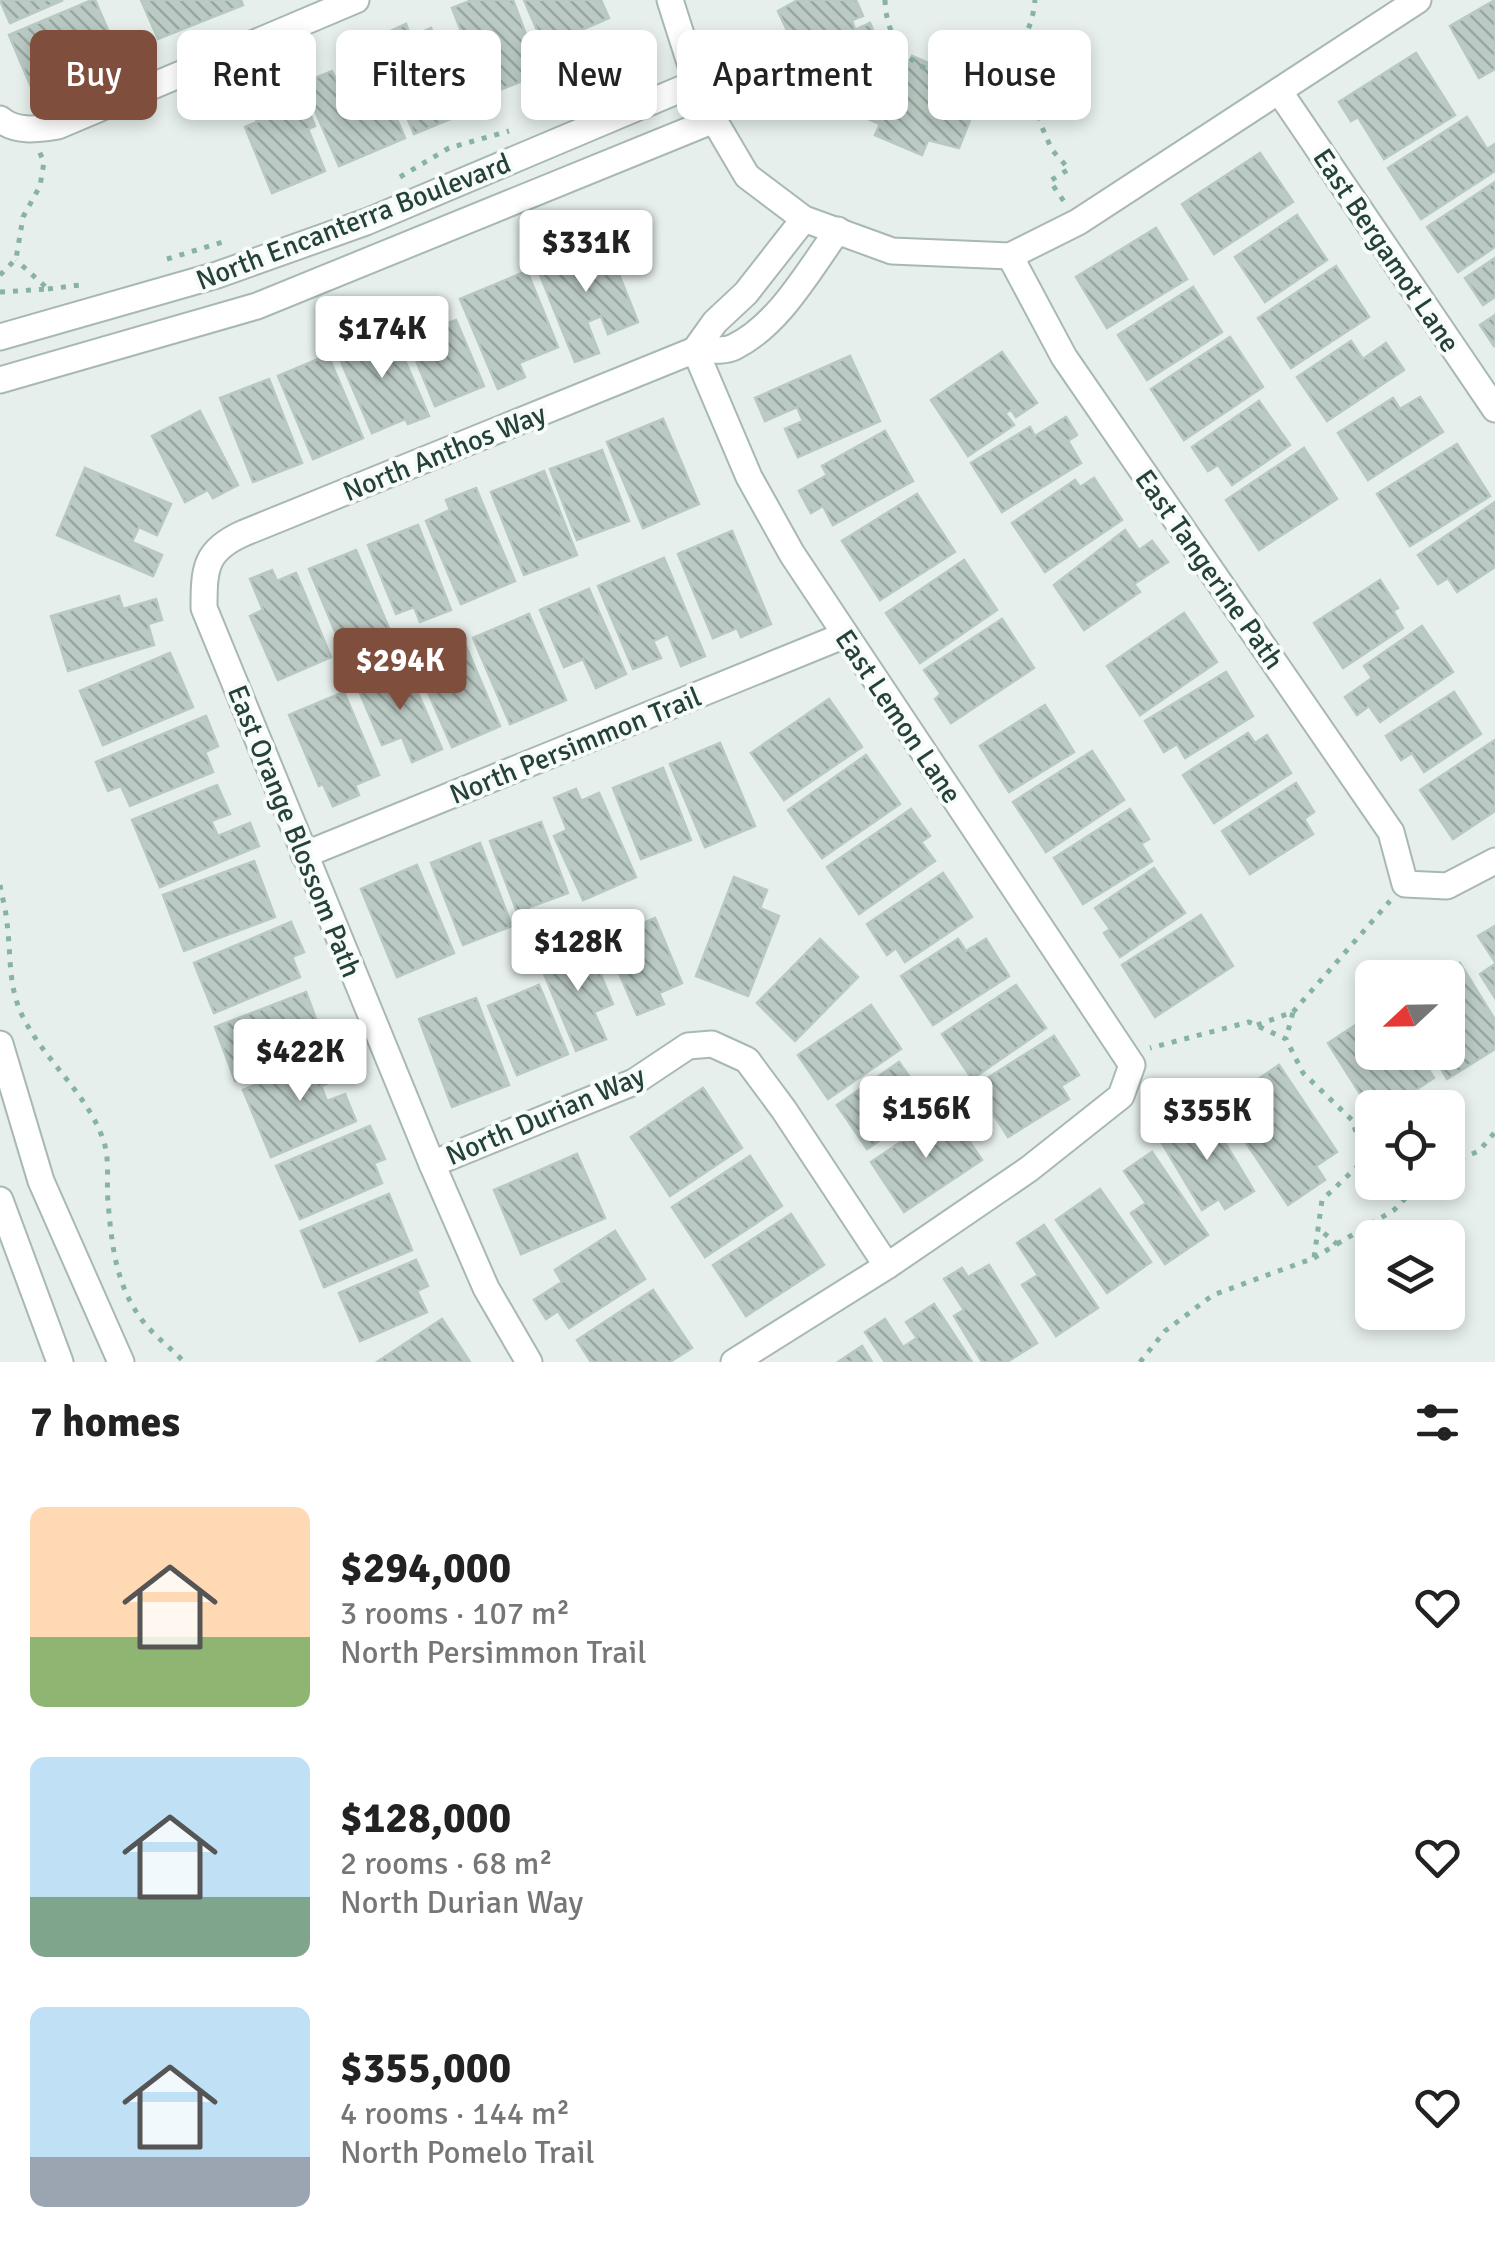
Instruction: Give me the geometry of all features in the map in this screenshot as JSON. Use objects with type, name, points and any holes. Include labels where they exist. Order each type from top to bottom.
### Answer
[{"type":"street","points":[[2,121],[30,130],[58,126],[300,12],[356,0]]},
{"type":"street","points":[[670,0],[680,30]]},
{"type":"street","points":[[714,120],[747,176],[804,219],[892,251],[1010,256],[1078,222],[1418,0]]},
{"type":"street","name":"North Encanterra Boulevard","points":[[0,338],[217,275],[350,228],[677,84]]},
{"type":"street","name":"East Bergamot Lane","points":[[1279,92],[1495,409]]},
{"type":"street","name":"North Encanterra Boulevard","points":[[0,380],[258,306],[714,120]]},
{"type":"street","name":"North Anthos Way","points":[[695,350],[714,322],[746,293],[804,219]]},
{"type":"street","name":"North Anthos Way","points":[[204,568],[224,542],[244,532],[695,350],[732,348],[791,295],[838,230]]},
{"type":"street","name":"East Tangerine Path","points":[[1010,256],[1064,357],[1391,832],[1406,884]]},
{"type":"street","name":"East Lemon Lane","points":[[695,350],[749,477],[792,554],[1132,1065]]},
{"type":"street","name":"East Orange Blossom Path","points":[[204,568],[204,608],[304,855],[486,1288],[528,1362]]},
{"type":"street","name":"North Persimmon Trail","points":[[304,855],[845,636]]},
{"type":"street","points":[[1406,884],[1447,886],[1495,861]]},
{"type":"street","points":[[0,1044],[42,1181],[121,1362]]},
{"type":"street","name":"North Durian Way","points":[[432,1164],[634,1082],[688,1046],[712,1044],[747,1060],[887,1266]]},
{"type":"street","points":[[734,1362],[887,1266],[1029,1169],[1121,1096],[1132,1065]]},
{"type":"street","points":[[0,1200],[60,1362]]},
{"type":"path","points":[[886,0],[886,16],[895,40],[913,60],[928,69]]},
{"type":"path","points":[[1029,30],[1035,0]]},
{"type":"path","points":[[1041,120],[1052,150],[1069,169],[1050,181],[1078,222]]},
{"type":"path","points":[[392,182],[449,148],[522,127]]},
{"type":"path","points":[[0,276],[16,260],[23,217],[40,186],[44,162],[30,130]]},
{"type":"path","points":[[154,264],[227,242]]},
{"type":"path","points":[[16,260],[48,289]]},
{"type":"path","points":[[0,292],[83,284]]},
{"type":"path","points":[[1286,1039],[1293,1012],[1406,884]]},
{"type":"path","points":[[0,885],[8,924],[8,961],[19,1009],[42,1051],[86,1105],[103,1137],[109,1168],[114,1259],[127,1298],[147,1326],[184,1362]]},
{"type":"path","points":[[1257,1026],[1293,1012]]},
{"type":"path","points":[[1132,1065],[1152,1046],[1249,1022],[1286,1039],[1303,1073],[1352,1120],[1359,1141],[1360,1164],[1322,1200],[1314,1258]]},
{"type":"path","points":[[1465,1157],[1480,1151],[1495,1132]]},
{"type":"path","points":[[1140,1362],[1166,1330],[1213,1296],[1314,1258],[1404,1200]]},
{"type":"path","points":[[1319,1230],[1336,1244]]},
{"type":"building","points":[[0,0],[63,0],[10,23]]},
{"type":"building","points":[[92,0],[108,30],[30,30],[30,84],[9,35]]},
{"type":"building","points":[[141,0],[241,0],[243,5],[158,39]]},
{"type":"building","points":[[472,0],[513,0],[524,30],[521,30],[521,82],[501,89],[501,30],[461,30],[452,8]]},
{"type":"building","points":[[524,0],[601,0],[609,18],[581,30],[537,30]]},
{"type":"building","points":[[798,0],[856,0],[863,16],[852,20],[855,30],[787,30],[778,11]]},
{"type":"building","points":[[1495,0],[1495,69],[1479,78],[1450,26]]},
{"type":"building","points":[[870,23],[873,30],[855,30]]},
{"type":"building","points":[[1416,53],[1455,115],[1384,159],[1358,117],[1351,121],[1339,102]]},
{"type":"building","points":[[912,56],[928,63],[928,120],[970,120],[959,148],[928,140],[922,155],[875,135],[880,124],[871,120],[908,120],[908,66]]},
{"type":"building","points":[[332,71],[336,80],[336,120],[397,120],[405,138],[339,166],[316,113],[316,78]]},
{"type":"building","points":[[1467,117],[1487,149],[1495,144],[1495,171],[1421,219],[1388,168]]},
{"type":"building","points":[[313,120],[315,126],[308,129],[325,171],[272,193],[245,127],[257,122]]},
{"type":"building","points":[[408,120],[448,120],[414,134]]},
{"type":"building","points":[[1260,153],[1293,202],[1214,254],[1182,204]]},
{"type":"building","points":[[1495,182],[1495,247],[1458,272],[1427,227]]},
{"type":"building","points":[[1297,215],[1327,260],[1265,302],[1235,257]]},
{"type":"building","points":[[1156,228],[1187,279],[1107,328],[1076,277]]},
{"type":"building","points":[[604,237],[638,322],[608,334],[601,316],[587,322],[599,353],[575,362],[536,265]]},
{"type":"building","points":[[1495,258],[1495,297],[1483,305],[1465,278]]},
{"type":"building","points":[[1336,266],[1369,317],[1291,368],[1258,318]]},
{"type":"building","points":[[527,271],[558,347],[519,363],[525,377],[498,389],[460,299]]},
{"type":"building","points":[[1193,287],[1222,332],[1147,380],[1118,335]]},
{"type":"building","points":[[1495,315],[1495,345],[1494,346],[1480,325]]},
{"type":"building","points":[[456,320],[484,386],[435,406],[405,334],[437,321],[440,326]]},
{"type":"building","points":[[390,326],[429,416],[408,424],[405,419],[372,433],[336,350]]},
{"type":"building","points":[[1230,337],[1263,387],[1184,440],[1151,389]]},
{"type":"building","points":[[1351,341],[1363,359],[1386,343],[1404,370],[1327,421],[1297,377]]},
{"type":"building","points":[[1002,352],[1037,403],[1016,417],[1011,410],[1005,413],[1014,425],[968,456],[931,400]]},
{"type":"building","points":[[328,355],[363,438],[313,459],[278,376]]},
{"type":"building","points":[[850,356],[880,421],[798,457],[785,429],[803,421],[797,407],[765,421],[755,398]]},
{"type":"building","points":[[269,379],[302,463],[253,482],[220,398]]},
{"type":"building","points":[[1420,397],[1443,432],[1368,480],[1338,433],[1393,398],[1400,409]]},
{"type":"building","points":[[1259,401],[1290,445],[1232,485],[1218,465],[1208,471],[1192,447]]},
{"type":"building","points":[[200,411],[238,485],[213,498],[208,490],[185,502],[152,436]]},
{"type":"building","points":[[1066,417],[1077,435],[1068,441],[1081,463],[1002,512],[971,463],[1030,427],[1035,436]]},
{"type":"building","points":[[663,419],[699,504],[643,528],[607,442]]},
{"type":"building","points":[[885,431],[913,481],[833,525],[823,506],[811,513],[799,491],[827,475],[822,466]]},
{"type":"building","points":[[1457,444],[1490,496],[1410,546],[1377,494]]},
{"type":"building","points":[[1304,448],[1337,499],[1259,550],[1226,500]]},
{"type":"building","points":[[602,450],[629,521],[577,540],[550,469]]},
{"type":"building","points":[[85,468],[171,504],[157,535],[139,527],[132,542],[162,555],[153,576],[57,535]]},
{"type":"building","points":[[544,471],[577,555],[524,575],[491,492]]},
{"type":"building","points":[[1094,478],[1122,520],[1045,572],[1012,523],[1075,480],[1080,487]]},
{"type":"building","points":[[476,488],[515,581],[461,604],[426,521],[450,510],[446,500]]},
{"type":"building","points":[[917,494],[955,552],[880,600],[842,541]]},
{"type":"building","points":[[1495,502],[1495,567],[1457,592],[1448,578],[1438,584],[1418,555]]},
{"type":"building","points":[[418,525],[451,610],[420,622],[414,607],[396,614],[368,545]]},
{"type":"building","points":[[1125,530],[1139,550],[1152,541],[1168,562],[1134,584],[1140,592],[1084,630],[1054,585]]},
{"type":"building","points":[[732,531],[771,624],[741,637],[737,628],[713,638],[678,554]]},
{"type":"building","points":[[356,550],[391,633],[344,653],[309,569]]},
{"type":"building","points":[[664,558],[705,656],[681,666],[668,634],[653,641],[661,658],[633,669],[598,586]]},
{"type":"building","points":[[964,560],[997,610],[920,663],[886,613]]},
{"type":"building","points":[[272,570],[277,581],[296,573],[331,657],[278,680],[250,616],[263,610],[250,579]]},
{"type":"building","points":[[1380,580],[1398,608],[1393,611],[1403,628],[1343,668],[1314,623]]},
{"type":"building","points":[[589,589],[626,674],[596,688],[583,659],[564,667],[540,610]]},
{"type":"building","points":[[119,596],[123,609],[156,599],[162,620],[148,624],[154,645],[68,671],[51,616]]},
{"type":"building","points":[[1184,613],[1217,662],[1140,715],[1107,666]]},
{"type":"building","points":[[529,614],[566,700],[510,724],[473,638]]},
{"type":"building","points":[[1002,619],[1034,668],[951,723],[935,699],[941,694],[924,670]]},
{"type":"building","points":[[1422,626],[1453,672],[1380,722],[1369,706],[1357,715],[1345,697],[1372,678],[1364,666]]},
{"type":"building","points":[[465,644],[500,726],[452,747],[416,665]]},
{"type":"building","points":[[170,653],[193,707],[103,745],[80,691]]},
{"type":"building","points":[[406,665],[442,749],[412,762],[402,737],[382,745],[357,686]]},
{"type":"building","points":[[1226,672],[1253,716],[1185,758],[1177,744],[1164,752],[1145,721]]},
{"type":"building","points":[[344,692],[379,775],[355,785],[359,795],[333,806],[323,784],[319,786],[289,715]]},
{"type":"building","points":[[1454,692],[1481,734],[1424,772],[1412,753],[1401,760],[1386,736]]},
{"type":"building","points":[[829,699],[862,747],[784,800],[751,753]]},
{"type":"building","points":[[1045,705],[1074,752],[1009,792],[980,746]]},
{"type":"building","points":[[206,716],[218,746],[205,752],[213,772],[130,806],[121,786],[108,791],[96,762]]},
{"type":"building","points":[[1248,733],[1255,743],[1267,735],[1291,773],[1214,823],[1183,775]]},
{"type":"building","points":[[1495,740],[1495,811],[1453,839],[1420,790]]},
{"type":"building","points":[[720,743],[755,826],[705,847],[670,764]]},
{"type":"building","points":[[1092,751],[1124,800],[1046,852],[1013,802]]},
{"type":"building","points":[[866,755],[900,804],[822,858],[788,810]]},
{"type":"building","points":[[663,768],[691,840],[641,859],[613,788]]},
{"type":"building","points":[[1296,783],[1314,812],[1304,819],[1313,834],[1250,874],[1222,831]]},
{"type":"building","points":[[217,785],[230,814],[211,821],[218,836],[250,823],[259,846],[160,887],[132,820]]},
{"type":"building","points":[[576,789],[581,801],[599,793],[636,877],[583,900],[554,836],[567,830],[554,798]]},
{"type":"building","points":[[911,809],[930,836],[921,842],[935,861],[859,914],[827,867]]},
{"type":"building","points":[[1130,809],[1149,839],[1141,844],[1152,861],[1083,904],[1054,858]]},
{"type":"building","points":[[541,822],[568,893],[517,912],[490,841]]},
{"type":"building","points":[[480,843],[512,926],[463,945],[431,863]]},
{"type":"building","points":[[254,861],[275,917],[184,951],[163,895]]},
{"type":"building","points":[[417,865],[454,953],[397,977],[361,889]]},
{"type":"building","points":[[1154,868],[1185,913],[1120,957],[1104,933],[1110,929],[1095,908]]},
{"type":"building","points":[[943,873],[972,917],[905,962],[896,948],[887,955],[867,924]]},
{"type":"building","points":[[734,877],[767,890],[760,908],[779,916],[748,996],[696,976]]},
{"type":"building","points":[[1201,915],[1233,966],[1155,1017],[1122,965]]},
{"type":"building","points":[[655,918],[682,983],[659,993],[664,1004],[637,1015],[605,940]]},
{"type":"building","points":[[291,922],[304,952],[292,957],[300,977],[214,1013],[194,963]]},
{"type":"building","points":[[1495,926],[1495,962],[1478,936]]},
{"type":"building","points":[[820,939],[858,977],[795,1041],[757,1003]]},
{"type":"building","points":[[958,939],[966,951],[986,939],[1009,976],[933,1025],[901,976]]},
{"type":"building","points":[[588,944],[613,1004],[594,1012],[606,1039],[576,1051],[540,964]]},
{"type":"building","points":[[1495,964],[1495,998],[1480,974]]},
{"type":"building","points":[[1465,971],[1495,1020],[1495,1049],[1465,1068]]},
{"type":"building","points":[[539,985],[568,1054],[517,1075],[488,1006]]},
{"type":"building","points":[[1016,985],[1046,1028],[972,1079],[942,1034]]},
{"type":"building","points":[[306,992],[326,1046],[235,1081],[215,1027]]},
{"type":"building","points":[[476,998],[509,1085],[452,1107],[419,1019]]},
{"type":"building","points":[[871,1005],[901,1049],[828,1099],[798,1055]]},
{"type":"building","points":[[1355,1025],[1355,1070],[1429,1070],[1434,1078],[1416,1090],[1358,1090],[1328,1043]]},
{"type":"building","points":[[1054,1036],[1079,1075],[1061,1086],[1069,1099],[1008,1137],[975,1086]]},
{"type":"building","points":[[343,1049],[353,1073],[321,1086],[327,1101],[345,1094],[356,1121],[271,1157],[243,1090]]},
{"type":"building","points":[[899,1062],[930,1106],[867,1149],[837,1105]]},
{"type":"building","points":[[1279,1065],[1337,1152],[1316,1166],[1325,1180],[1288,1205],[1230,1119],[1260,1098],[1251,1084]]},
{"type":"building","points":[[1442,1070],[1461,1070],[1447,1079]]},
{"type":"building","points":[[703,1088],[742,1148],[670,1196],[631,1137]]},
{"type":"building","points":[[948,1110],[982,1160],[904,1212],[871,1162]]},
{"type":"building","points":[[1206,1111],[1254,1191],[1225,1209],[1219,1199],[1202,1210],[1160,1140]]},
{"type":"building","points":[[370,1126],[385,1159],[374,1163],[382,1183],[300,1219],[276,1166]]},
{"type":"building","points":[[1152,1152],[1208,1235],[1165,1264],[1131,1213],[1146,1203],[1124,1171]]},
{"type":"building","points":[[577,1154],[605,1218],[521,1254],[494,1190]]},
{"type":"building","points":[[750,1156],[782,1206],[705,1257],[672,1207]]},
{"type":"building","points":[[1100,1189],[1151,1262],[1107,1293],[1056,1220]]},
{"type":"building","points":[[389,1194],[412,1250],[324,1287],[301,1231]]},
{"type":"building","points":[[791,1214],[824,1265],[746,1316],[713,1265]]},
{"type":"building","points":[[1044,1225],[1098,1308],[1056,1336],[1022,1285],[1038,1275],[1017,1243]]},
{"type":"building","points":[[615,1231],[645,1279],[569,1328],[558,1311],[546,1319],[534,1300],[562,1282],[555,1270]]},
{"type":"building","points":[[416,1260],[428,1286],[417,1291],[427,1312],[360,1341],[339,1293]]},
{"type":"building","points":[[989,1265],[1037,1343],[1007,1362],[982,1362],[954,1316],[964,1310],[944,1279],[962,1268],[968,1277]]},
{"type":"building","points":[[653,1290],[692,1348],[670,1362],[591,1362],[577,1340]]},
{"type":"building","points":[[934,1304],[972,1362],[885,1362],[865,1332],[885,1319],[903,1347],[917,1338],[906,1322]]},
{"type":"building","points":[[442,1319],[470,1362],[377,1362]]},
{"type":"building","points":[[862,1346],[872,1362],[838,1362]]}]
